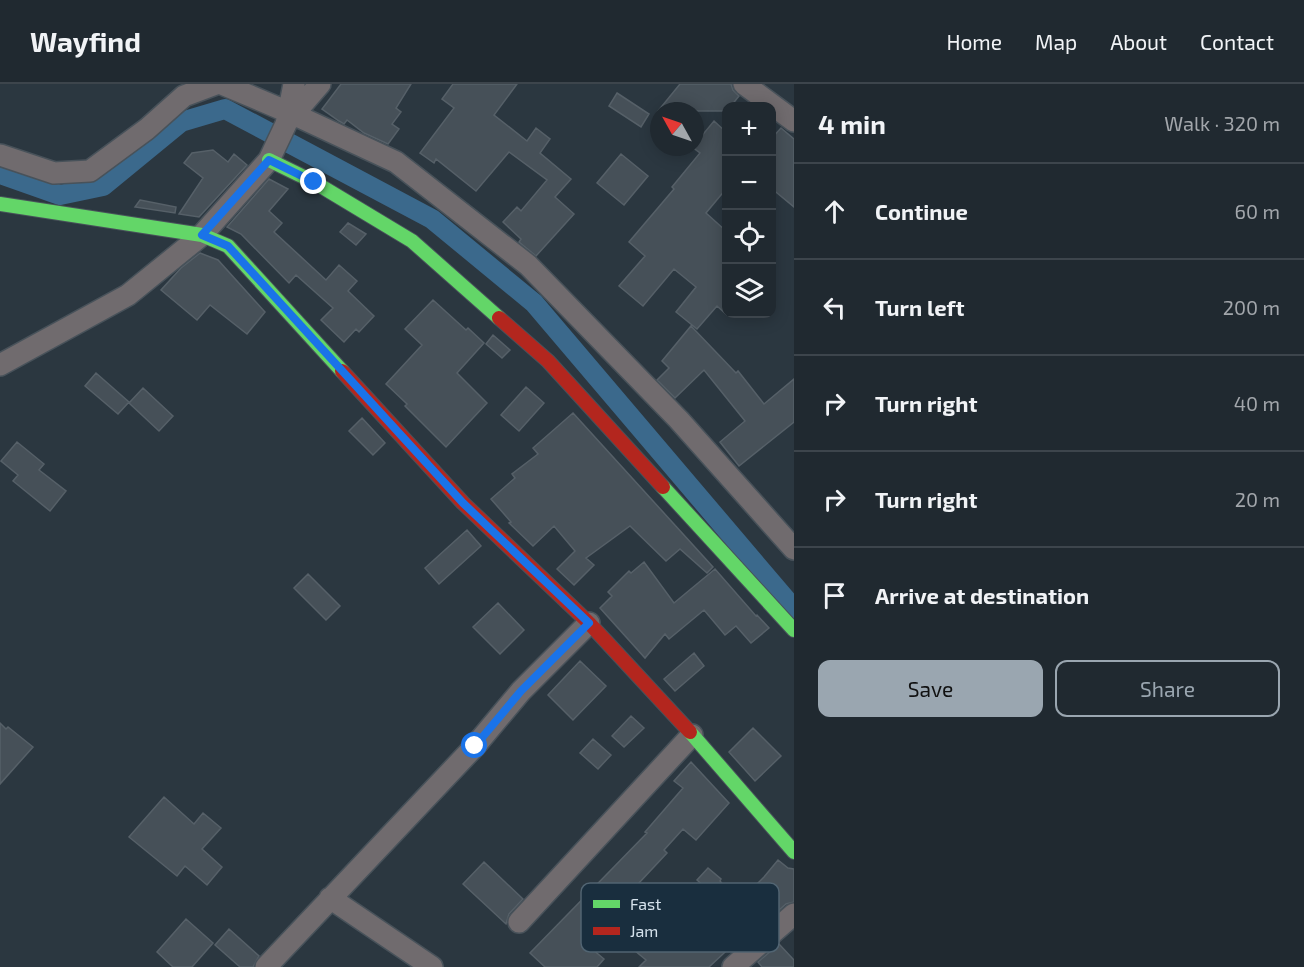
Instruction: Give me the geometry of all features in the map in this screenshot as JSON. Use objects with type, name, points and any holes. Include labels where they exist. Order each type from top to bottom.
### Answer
[{"type":"street","points":[[0,155],[54,173],[90,171],[147,129],[184,96],[216,84]]},
{"type":"street","points":[[222,84],[287,121],[396,162],[528,265],[679,420],[794,549]]},
{"type":"street","points":[[0,364],[128,295],[202,235],[269,160],[287,121],[294,84]]},
{"type":"street","points":[[287,121],[320,84]]},
{"type":"street","points":[[744,84],[794,121]]},
{"type":"street","points":[[269,160],[314,182],[412,242],[548,361],[794,630]]},
{"type":"street","points":[[0,204],[202,235],[228,246],[463,503],[589,623],[692,735],[794,852]]},
{"type":"street","points":[[266,967],[475,746],[521,691],[589,623]]},
{"type":"street","points":[[519,922],[692,735]]},
{"type":"street","points":[[330,898],[432,967]]},
{"type":"street","points":[[779,927],[794,914]]},
{"type":"street","points":[[733,967],[750,952]]},
{"type":"building","points":[[341,84],[411,84],[396,108],[401,112],[392,124],[399,129],[388,144],[364,133],[347,120],[344,124],[322,109]]},
{"type":"building","points":[[453,84],[517,84],[494,115],[527,141],[536,128],[550,139],[540,153],[571,179],[555,197],[574,214],[536,256],[519,242],[521,239],[503,222],[517,207],[521,211],[547,180],[509,152],[476,191],[436,159],[434,163],[420,153],[454,108],[442,99]]},
{"type":"building","points":[[680,84],[731,84],[739,96],[734,102],[722,102],[722,111],[704,111],[704,102],[665,102]]},
{"type":"building","points":[[617,93],[649,114],[641,127],[609,106]]},
{"type":"building","points":[[714,121],[722,128],[722,194],[706,213],[722,227],[722,310],[717,306],[697,329],[676,312],[696,287],[674,269],[643,306],[619,286],[645,256],[629,242],[674,189],[672,187],[698,156],[704,156],[704,133]]},
{"type":"building","points":[[781,128],[794,139],[794,207],[776,192],[776,134]]},
{"type":"building","points":[[213,150],[228,162],[234,154],[247,165],[199,217],[179,214],[203,178],[184,163],[192,153]]},
{"type":"building","points":[[621,154],[648,176],[624,205],[597,183]]},
{"type":"building","points":[[269,179],[288,189],[269,211],[282,223],[274,232],[326,280],[339,265],[357,281],[348,291],[374,316],[359,332],[356,329],[344,342],[321,320],[333,308],[296,275],[289,283],[241,234],[227,227]]},
{"type":"building","points":[[140,200],[176,207],[175,213],[135,207]]},
{"type":"building","points":[[348,223],[366,234],[356,245],[340,232]]},
{"type":"building","points":[[200,253],[218,260],[265,312],[247,334],[210,305],[197,320],[161,290],[181,268]]},
{"type":"building","points":[[433,300],[484,343],[457,373],[487,403],[446,447],[386,384],[422,345],[405,329]]},
{"type":"building","points":[[691,326],[736,373],[738,371],[764,404],[794,379],[794,422],[739,466],[720,442],[745,421],[704,370],[675,398],[657,380],[669,368],[662,361]]},
{"type":"building","points":[[493,335],[510,350],[502,358],[486,344]]},
{"type":"building","points":[[96,373],[129,402],[118,414],[85,386]]},
{"type":"building","points":[[526,387],[544,403],[519,431],[501,415]]},
{"type":"building","points":[[143,388],[173,416],[159,431],[129,403]]},
{"type":"building","points":[[573,413],[713,567],[707,573],[680,549],[666,561],[630,526],[586,558],[594,565],[574,585],[557,569],[575,551],[554,526],[533,546],[509,523],[511,522],[491,499],[515,478],[512,474],[538,454],[533,448]]},
{"type":"building","points":[[362,418],[385,443],[373,455],[349,431]]},
{"type":"building","points":[[17,442],[44,464],[39,470],[66,491],[50,511],[13,481],[18,475],[1,461]]},
{"type":"building","points":[[467,530],[481,546],[439,584],[425,568]]},
{"type":"building","points":[[644,562],[674,603],[715,569],[769,628],[751,643],[736,626],[725,635],[704,610],[669,639],[665,634],[645,658],[600,608],[612,596],[608,592],[629,571],[631,573]]},
{"type":"building","points":[[308,574],[340,606],[326,620],[294,588]]},
{"type":"building","points":[[498,603],[524,630],[500,654],[473,627]]},
{"type":"building","points":[[694,653],[704,666],[675,691],[664,679]]},
{"type":"building","points":[[580,661],[606,686],[573,720],[548,695]]},
{"type":"building","points":[[631,716],[644,728],[624,747],[612,736]]},
{"type":"building","points":[[0,723],[33,747],[0,784]]},
{"type":"building","points":[[753,728],[781,756],[755,781],[729,752]]},
{"type":"building","points":[[593,739],[611,755],[598,769],[580,753]]},
{"type":"building","points":[[691,762],[729,803],[696,840],[683,829],[664,850],[667,853],[639,883],[598,883],[647,833],[645,832],[683,788],[674,781]]},
{"type":"building","points":[[164,797],[194,824],[203,813],[221,828],[202,849],[222,867],[207,885],[185,866],[177,876],[129,837]]},
{"type":"building","points":[[778,860],[788,868],[794,869],[794,902],[786,904],[779,910],[779,883],[758,883]]},
{"type":"building","points":[[484,862],[523,899],[509,914],[506,924],[463,884]]},
{"type":"building","points":[[708,868],[721,879],[722,883],[700,883],[697,880]]},
{"type":"building","points":[[581,901],[581,952],[596,952],[604,959],[597,967],[545,967],[530,953]]},
{"type":"building","points":[[186,919],[213,943],[192,967],[173,967],[157,952]]},
{"type":"building","points":[[229,929],[259,956],[253,967],[240,967],[215,945]]},
{"type":"building","points":[[779,944],[794,960],[794,967],[762,967],[758,962],[770,952],[779,952]]},
{"type":"building","points":[[636,952],[725,952],[709,967],[639,967],[646,960]]},
{"type":"waterway","points":[[0,174],[60,195],[103,186],[181,122],[225,109],[432,219],[534,303],[794,609]]},
{"type":"traffic: fast","points":[[269,160],[314,182],[412,241],[499,318]]},
{"type":"traffic: fast","points":[[0,204],[202,235],[228,246],[342,371]]},
{"type":"traffic: fast","points":[[663,487],[794,630]]},
{"type":"traffic: fast","points":[[690,732],[794,852]]},
{"type":"traffic: jam","points":[[499,318],[548,361],[663,487]]},
{"type":"traffic: jam","points":[[342,371],[463,503],[589,623],[690,732]]},
{"type":"route","points":[[314,182],[269,160],[202,235],[228,246],[463,503],[589,623],[521,691],[475,746]]}]
